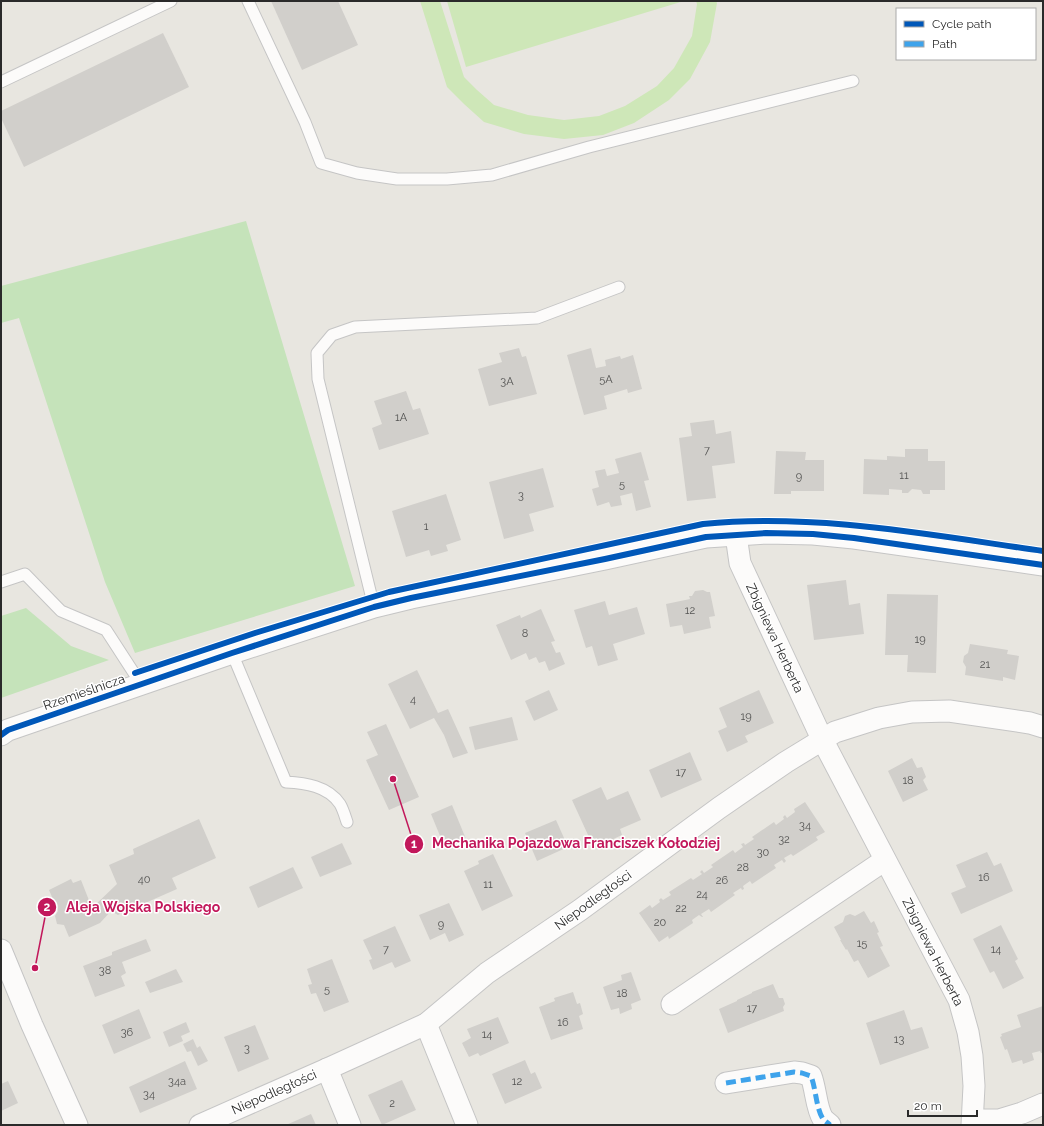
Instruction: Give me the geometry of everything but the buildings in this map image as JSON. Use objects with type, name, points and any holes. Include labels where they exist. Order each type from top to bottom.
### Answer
[{"type":"street","name":"Rzemieślnicza","points":[[1,735],[8,730],[232,653],[374,608],[411,598],[706,537],[766,533],[813,534],[854,538],[1043,565]]},
{"type":"street","name":"Zbigniewa Herberta","points":[[736,535],[740,563],[822,739],[959,1000],[968,1032],[972,1056],[973,1122],[999,1120],[1022,1113],[1043,1104]]},
{"type":"street","points":[[822,739],[835,732],[879,718],[912,712],[949,711],[1030,723],[1043,727]]},
{"type":"street","name":"Niepodległości","points":[[200,1125],[426,1024],[487,973],[580,910],[731,800],[822,739]]},
{"type":"street","points":[[672,1004],[885,860]]},
{"type":"street","points":[[1,950],[32,1025],[77,1125]]},
{"type":"street","points":[[426,1024],[467,1125]]},
{"type":"street","name":"Niepodległości","points":[[327,1069],[350,1125]]},
{"type":"street","points":[[726,1082],[794,1072],[811,1076],[815,1085],[823,1119],[830,1125]]},
{"type":"lane","points":[[1,82],[170,1]]},
{"type":"lane","points":[[248,1],[305,122],[321,164],[357,173],[397,179],[447,179],[492,175],[589,147],[853,81]]},
{"type":"lane","points":[[374,608],[318,379],[317,353],[332,335],[354,327],[537,318],[619,287]]},
{"type":"lane","points":[[1,582],[25,574],[60,612],[106,630],[141,684]]},
{"type":"lane","points":[[232,653],[286,782],[316,786],[331,794],[340,804],[347,822]]},
{"type":"green space","points":[[420,1],[440,1],[464,77],[494,105],[528,115],[564,120],[599,116],[625,106],[657,86],[674,68],[692,36],[697,4],[696,1],[716,1],[717,3],[710,42],[690,79],[669,100],[634,123],[603,135],[564,139],[524,134],[484,122],[464,104],[447,87]]},
{"type":"green space","points":[[447,1],[684,1],[466,67]]},
{"type":"green space","points":[[246,221],[355,586],[135,653],[105,582],[19,318],[1,323],[1,286]]},
{"type":"green space","points":[[26,608],[71,646],[109,660],[1,698],[1,616]]},
{"type":"marked path","points":[[726,1083],[794,1072],[811,1076],[821,1115],[830,1125]]},
{"type":"cycle path","points":[[135,673],[255,633],[389,592],[703,524],[746,521],[831,523],[873,527],[1043,551]]},
{"type":"cycle path","points":[[1,735],[8,730],[232,653],[374,607],[706,537],[766,533],[813,534],[854,538],[1043,565]]},
{"type":"place","name":"Mechanika Pojazdowa Franciszek Kołodziej","points":[[393,779]]},
{"type":"place","name":"Aleja Wojska Polskiego","points":[[35,968]]}]
